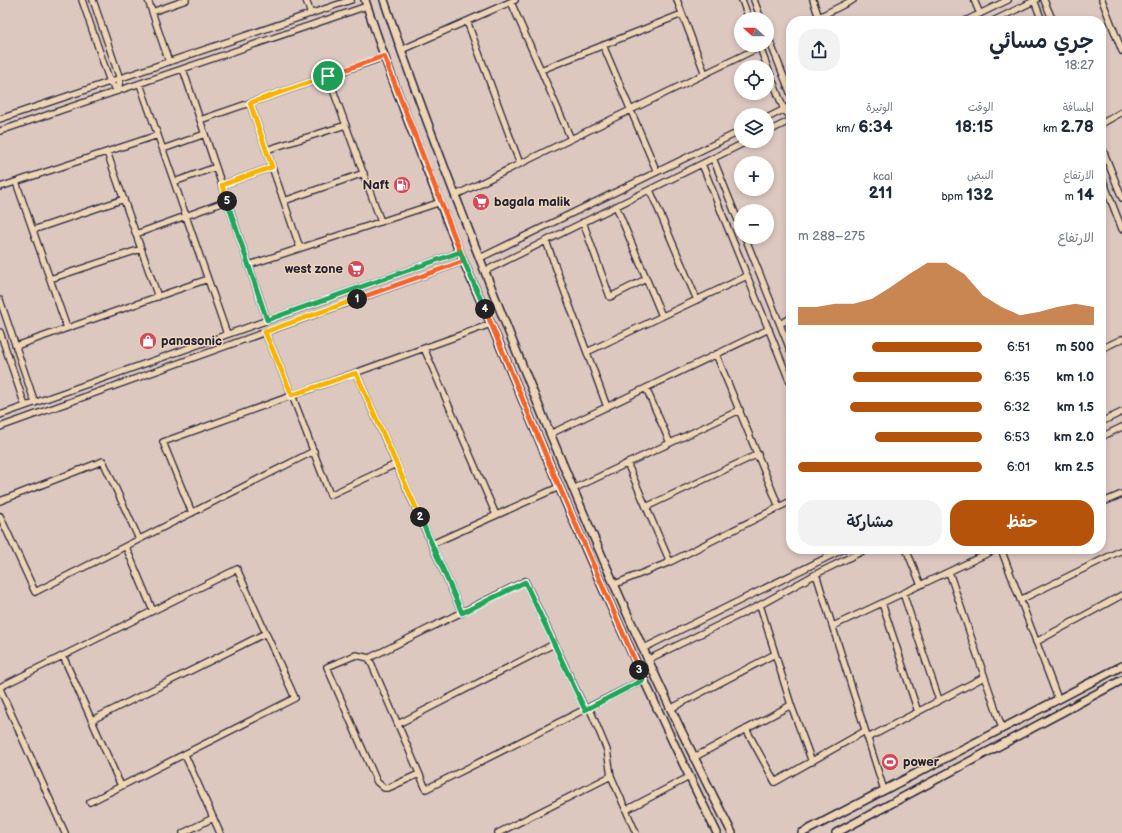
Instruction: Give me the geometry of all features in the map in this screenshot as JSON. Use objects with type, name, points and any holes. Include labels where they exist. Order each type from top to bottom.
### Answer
[{"type":"main road","points":[[384,0],[401,50],[480,258],[550,434],[647,660],[693,758],[732,833]]},
{"type":"main road","points":[[366,3],[384,56],[460,252],[559,487],[643,680],[717,833]]},
{"type":"main road","points":[[802,833],[1122,666]]},
{"type":"main road","points":[[836,833],[1122,680]]},
{"type":"street","points":[[82,0],[110,82],[118,91]]},
{"type":"street","points":[[93,0],[120,79],[118,91]]},
{"type":"street","points":[[148,0],[169,62]]},
{"type":"street","points":[[152,12],[186,0]]},
{"type":"street","points":[[306,0],[311,14]]},
{"type":"street","points":[[0,119],[351,0]]},
{"type":"street","points":[[677,0],[705,74]]},
{"type":"street","points":[[742,0],[746,12]]},
{"type":"street","points":[[754,0],[758,12]]},
{"type":"street","points":[[812,0],[819,16]]},
{"type":"street","points":[[825,16],[853,0]]},
{"type":"street","points":[[974,0],[980,14]]},
{"type":"street","points":[[976,16],[1008,0]]},
{"type":"street","points":[[1003,16],[1035,0],[1040,16]]},
{"type":"street","points":[[1044,0],[1050,16]]},
{"type":"street","points":[[1102,0],[1120,38],[1122,51]]},
{"type":"street","points":[[401,50],[513,1],[571,139]]},
{"type":"street","points":[[0,131],[183,69],[366,3]]},
{"type":"street","points":[[541,70],[682,14]]},
{"type":"street","points":[[467,21],[520,164]]},
{"type":"street","points":[[603,45],[657,172]]},
{"type":"street","points":[[456,195],[747,52]]},
{"type":"street","points":[[761,52],[784,110],[774,115]]},
{"type":"street","points":[[774,52],[786,82]]},
{"type":"street","points":[[200,120],[384,56]]},
{"type":"street","points":[[183,69],[267,320]]},
{"type":"street","points":[[328,76],[381,222]]},
{"type":"street","points":[[140,84],[227,334]]},
{"type":"street","points":[[250,103],[300,248]]},
{"type":"street","points":[[1106,121],[1122,112]]},
{"type":"street","points":[[774,128],[786,122]]},
{"type":"street","points":[[266,150],[346,125]]},
{"type":"street","points":[[163,149],[205,134]]},
{"type":"street","points":[[480,258],[734,134]]},
{"type":"street","points":[[0,187],[158,135]]},
{"type":"street","points":[[485,271],[734,148]]},
{"type":"street","points":[[107,152],[158,297]]},
{"type":"street","points":[[713,158],[734,210]]},
{"type":"street","points":[[1106,158],[1122,198]]},
{"type":"street","points":[[702,164],[786,372]]},
{"type":"street","points":[[174,182],[216,167]]},
{"type":"street","points":[[222,185],[272,167]]},
{"type":"street","points":[[284,200],[364,173]]},
{"type":"street","points":[[16,182],[67,328]]},
{"type":"street","points":[[1106,188],[1122,229]]},
{"type":"street","points":[[650,190],[697,300]]},
{"type":"street","points":[[33,230],[124,200]]},
{"type":"street","points":[[136,234],[227,201]]},
{"type":"street","points":[[249,265],[441,202]]},
{"type":"street","points":[[616,206],[662,316]]},
{"type":"street","points":[[583,222],[610,297],[646,279]]},
{"type":"street","points":[[546,241],[607,407]]},
{"type":"street","points":[[748,244],[786,339]]},
{"type":"street","points":[[50,279],[141,249]]},
{"type":"street","points":[[0,415],[460,252]]},
{"type":"street","points":[[0,427],[464,261]]},
{"type":"street","points":[[587,352],[747,276]]},
{"type":"street","points":[[16,346],[208,279]]},
{"type":"street","points":[[0,300],[35,402]]},
{"type":"street","points":[[780,324],[786,321]]},
{"type":"street","points":[[192,513],[163,442],[491,324]]},
{"type":"street","points":[[550,434],[769,330]]},
{"type":"street","points":[[0,332],[25,406]]},
{"type":"street","points":[[265,332],[314,450],[330,495],[396,464]]},
{"type":"street","points":[[1106,347],[1122,339]]},
{"type":"street","points":[[424,348],[496,515]]},
{"type":"street","points":[[0,355],[7,352]]},
{"type":"street","points":[[716,354],[779,507]]},
{"type":"street","points":[[356,373],[462,613]]},
{"type":"street","points":[[646,388],[670,443]]},
{"type":"street","points":[[573,488],[740,410]]},
{"type":"street","points":[[1106,420],[1122,412]]},
{"type":"street","points":[[1106,435],[1122,427]]},
{"type":"street","points":[[0,516],[35,592],[314,450]]},
{"type":"street","points":[[646,507],[758,454]]},
{"type":"street","points":[[0,501],[103,461],[139,539]]},
{"type":"street","points":[[627,463],[670,562]]},
{"type":"street","points":[[432,544],[559,487]]},
{"type":"street","points":[[1106,501],[1122,494]]},
{"type":"street","points":[[615,584],[670,562],[786,504]]},
{"type":"street","points":[[126,547],[153,611]]},
{"type":"street","points":[[1020,600],[1122,550]]},
{"type":"street","points":[[642,649],[834,554]]},
{"type":"street","points":[[647,660],[760,605],[816,574],[857,554]]},
{"type":"street","points":[[908,554],[921,585]]},
{"type":"street","points":[[833,626],[987,554]]},
{"type":"street","points":[[1003,554],[1058,699]]},
{"type":"street","points":[[65,833],[0,688],[237,568],[295,698],[90,802]]},
{"type":"street","points":[[949,572],[1002,728]]},
{"type":"street","points":[[816,574],[884,790]]},
{"type":"street","points":[[419,774],[388,788],[384,788],[377,782],[327,667],[356,655],[369,658],[525,582],[607,750],[611,776],[636,833]]},
{"type":"street","points":[[904,593],[939,700]]},
{"type":"street","points":[[1036,642],[1122,595]]},
{"type":"street","points":[[882,603],[918,712]]},
{"type":"street","points":[[760,605],[791,704],[812,762]]},
{"type":"street","points":[[92,720],[266,634]]},
{"type":"street","points":[[398,724],[554,644]]},
{"type":"street","points":[[670,709],[775,654]]},
{"type":"street","points":[[63,656],[121,786]]},
{"type":"street","points":[[369,658],[426,789],[643,680]]},
{"type":"street","points":[[868,738],[984,677]]},
{"type":"street","points":[[693,758],[791,704]]},
{"type":"street","points":[[746,729],[775,782],[866,731]]},
{"type":"street","points":[[184,755],[220,833]]},
{"type":"street","points":[[503,832],[611,776]]},
{"type":"street","points":[[626,810],[689,777]]},
{"type":"street","points":[[183,833],[213,818]]},
{"type":"place","name":"Naft","points":[[402,185]]},
{"type":"place","name":"bagala malik","points":[[481,202]]},
{"type":"place","name":"west zone","points":[[356,269]]},
{"type":"place","name":"panasonic","points":[[148,341]]},
{"type":"place","name":"power","points":[[890,762]]},
{"type":"route","points":[[328,76],[250,103],[272,167],[222,185],[267,320],[460,252],[464,261],[495,334],[549,463],[620,630],[643,680],[585,710],[525,582],[462,613],[356,373],[292,395],[265,332],[464,261],[384,56],[328,76]]}]
